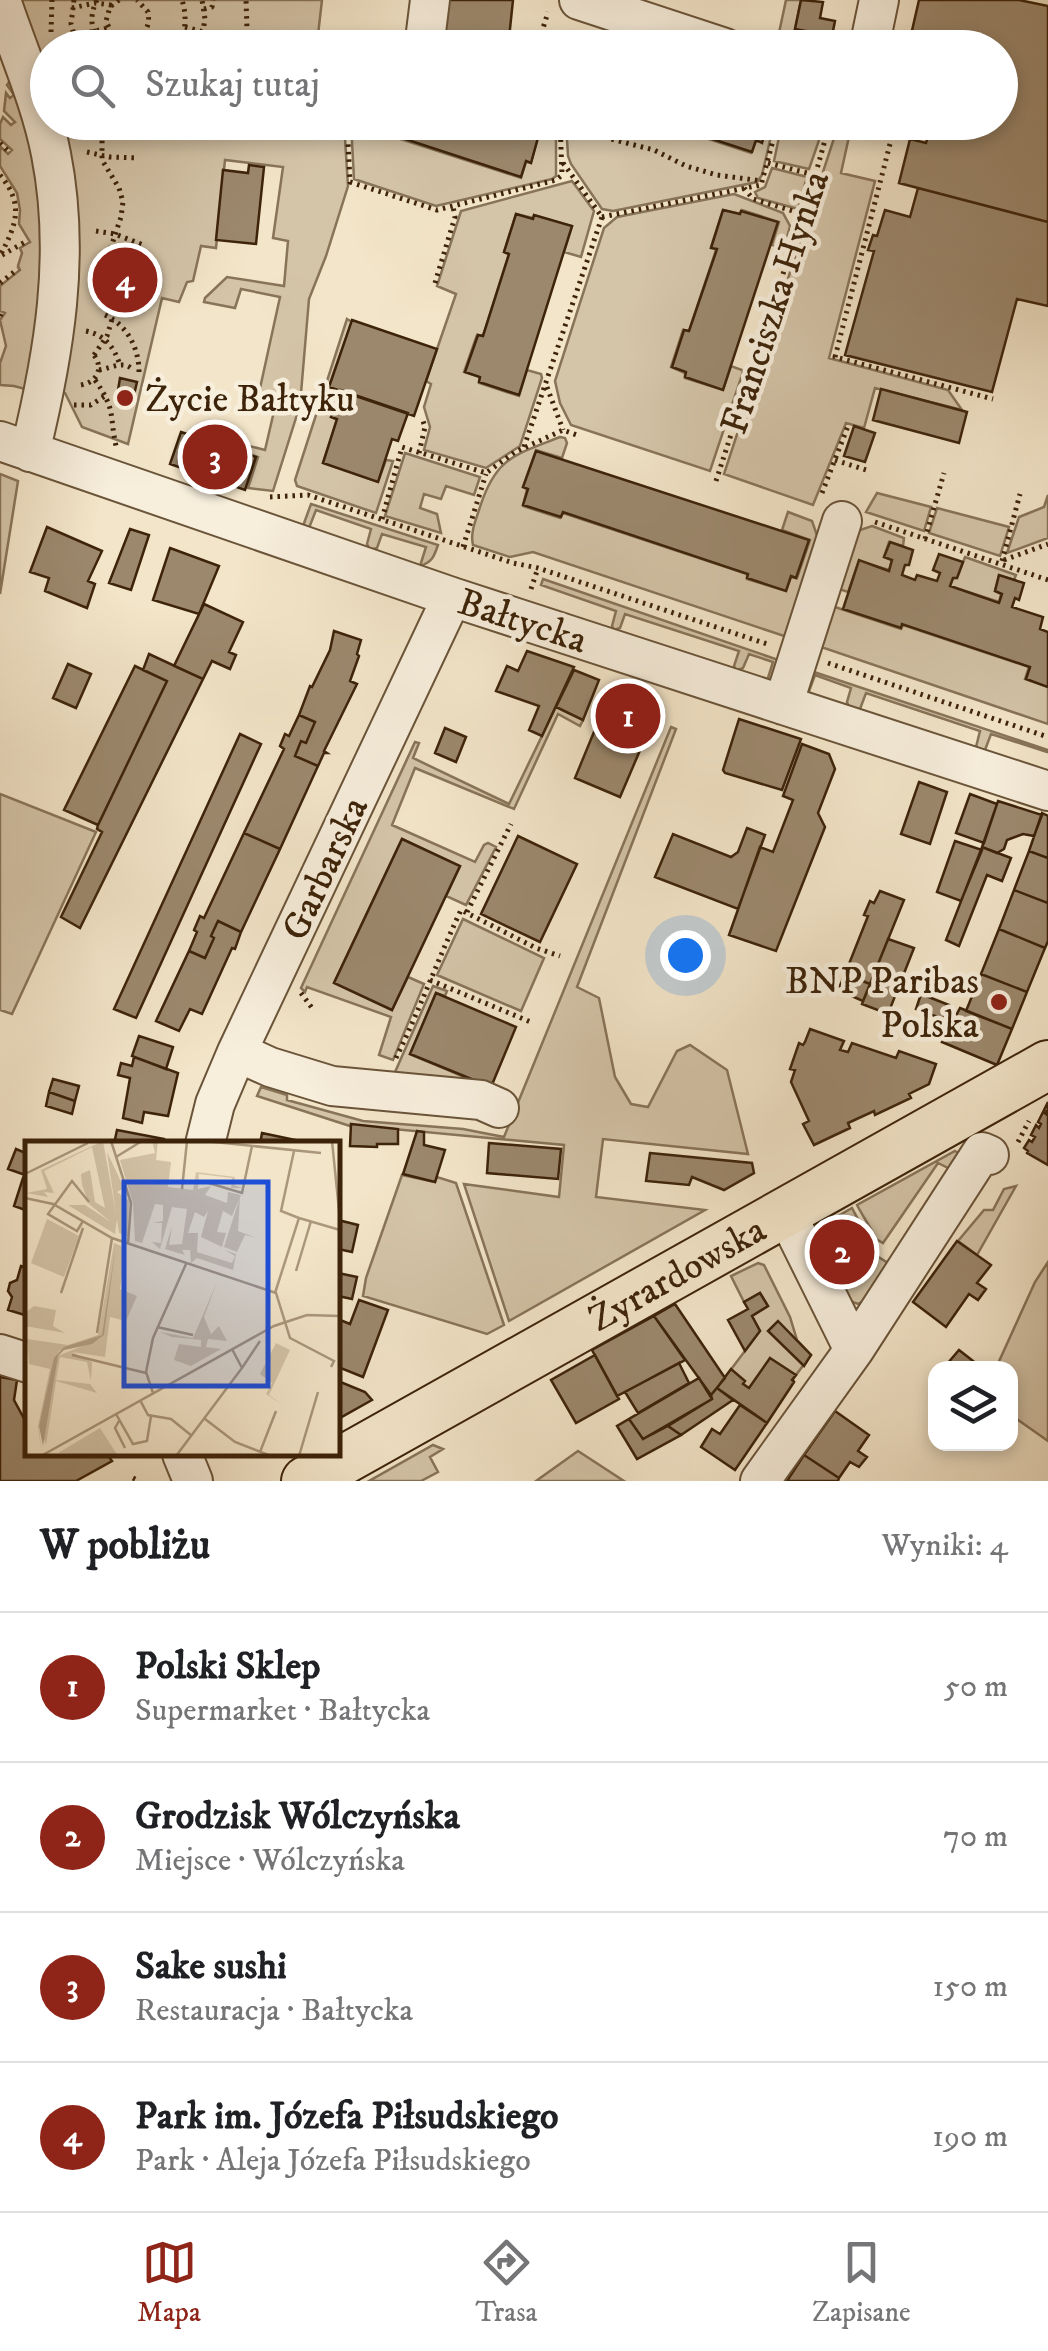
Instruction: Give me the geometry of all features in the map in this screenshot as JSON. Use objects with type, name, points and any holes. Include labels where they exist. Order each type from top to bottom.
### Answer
[{"type":"main road","name":"Żyrardowska","points":[[306,1481],[1048,1065]]},
{"type":"street","points":[[2,0],[30,87]]},
{"type":"street","points":[[426,30],[430,0]]},
{"type":"street","points":[[579,0],[670,30]]},
{"type":"street","points":[[872,30],[878,0]]},
{"type":"street","points":[[15,447],[54,340],[61,277],[60,233],[47,140]]},
{"type":"street","name":"Bałtycka","points":[[15,447],[452,597],[1048,791]]},
{"type":"street","points":[[784,705],[846,513]]},
{"type":"street","name":"Garbarska","points":[[206,1141],[237,1052],[452,597]]},
{"type":"street","points":[[237,1052],[306,1079],[348,1089],[480,1100],[499,1108]]},
{"type":"street","points":[[760,1481],[854,1350],[982,1152],[989,1156]]},
{"type":"street","points":[[785,1211],[854,1350]]},
{"type":"street","points":[[0,1354],[25,1362]]},
{"type":"street","points":[[183,1456],[193,1481]]},
{"type":"path","points":[[51,30],[52,0]]},
{"type":"path","points":[[73,30],[74,0]]},
{"type":"path","points":[[72,8],[118,0]]},
{"type":"path","points":[[138,0],[150,19],[146,30]]},
{"type":"path","points":[[182,0],[184,30]]},
{"type":"path","points":[[202,0],[204,30]]},
{"type":"path","points":[[204,9],[212,7],[213,0]]},
{"type":"path","points":[[246,0],[247,30]]},
{"type":"path","points":[[543,30],[552,0]]},
{"type":"path","points":[[94,30],[91,16],[96,2]]},
{"type":"path","points":[[99,30],[108,28],[110,3]]},
{"type":"path","points":[[185,27],[196,30]]},
{"type":"path","points":[[94,355],[113,318],[112,296],[103,273],[105,253],[123,209],[122,194],[102,156],[102,140]]},
{"type":"path","points":[[348,140],[350,182],[437,210],[556,180],[562,175],[564,164],[562,140]]},
{"type":"path","points":[[618,140],[717,175],[764,181]]},
{"type":"path","points":[[602,217],[760,185],[774,140]]},
{"type":"path","name":"Franciszka Hynka","points":[[716,481],[825,140]]},
{"type":"path","points":[[0,143],[8,151]]},
{"type":"path","points":[[890,144],[835,356],[994,399]]},
{"type":"path","points":[[87,152],[138,158]]},
{"type":"path","points":[[564,164],[602,217]]},
{"type":"path","points":[[768,164],[815,175]]},
{"type":"path","points":[[0,175],[11,190],[16,215],[0,256],[28,241]]},
{"type":"path","points":[[744,188],[754,198],[802,214]]},
{"type":"path","points":[[435,283],[455,217],[453,206]]},
{"type":"path","points":[[524,446],[602,217]]},
{"type":"path","points":[[96,231],[142,245]]},
{"type":"path","points":[[105,253],[148,272]]},
{"type":"path","points":[[0,283],[18,269]]},
{"type":"path","points":[[103,273],[130,284]]},
{"type":"path","points":[[92,292],[112,296],[138,314]]},
{"type":"path","points":[[99,370],[128,364],[136,371],[137,352],[130,337],[113,318],[105,315]]},
{"type":"path","points":[[86,331],[105,339],[120,365]]},
{"type":"path","points":[[81,385],[95,380],[99,370],[94,355],[86,352]]},
{"type":"path","points":[[95,380],[107,395],[114,414],[116,448]]},
{"type":"path","points":[[546,384],[564,430]]},
{"type":"path","points":[[74,405],[90,405],[107,395]]},
{"type":"path","points":[[418,453],[426,427],[422,418]]},
{"type":"path","points":[[848,426],[835,460],[846,513],[1048,580]]},
{"type":"path","points":[[463,547],[486,473],[524,446],[564,430],[577,435]]},
{"type":"path","points":[[382,519],[402,447],[486,473]]},
{"type":"path","points":[[835,460],[866,470]]},
{"type":"path","points":[[925,538],[944,474]]},
{"type":"path","points":[[1000,562],[1020,494]]},
{"type":"path","points":[[263,498],[308,495],[513,564],[546,571]]},
{"type":"path","points":[[1000,562],[1048,544]]},
{"type":"path","points":[[467,912],[511,824]]},
{"type":"path","points":[[380,1092],[461,910],[560,956]]},
{"type":"path","points":[[430,980],[533,1023]]},
{"type":"path","points":[[304,994],[312,1008]]},
{"type":"shaded area","points":[[19,0],[322,0],[319,30],[30,30],[30,33]]},
{"type":"shaded area","points":[[786,0],[801,0],[795,29],[799,30],[780,30]]},
{"type":"shaded area","points":[[14,75],[48,226],[32,391],[0,385],[0,363],[6,346],[0,320],[5,313],[0,311],[0,286],[20,270],[20,248],[30,242],[19,224],[17,193],[0,166],[0,146],[8,154],[12,150],[0,139],[0,124],[3,117],[11,125],[15,122],[4,111],[6,93],[10,98],[14,95],[7,85]]},
{"type":"shaded area","points":[[60,140],[345,140],[348,186],[309,299],[300,405],[273,491],[248,488],[258,457],[202,438],[203,434],[265,450],[275,407],[257,402],[280,297],[241,289],[235,308],[204,302],[227,277],[284,286],[288,241],[273,238],[283,167],[225,160],[216,248],[201,246],[193,281],[187,282],[179,302],[162,298],[128,444],[82,427],[65,393],[60,392]]},
{"type":"shaded area","points":[[352,140],[404,140],[521,178],[537,140],[556,140],[556,176],[552,179],[436,206],[354,179]]},
{"type":"shaded area","points":[[567,140],[712,140],[751,153],[756,141],[770,140],[757,182],[613,211],[602,209],[568,156]]},
{"type":"shaded area","points":[[778,140],[819,140],[809,169],[774,161]]},
{"type":"shaded area","points":[[833,140],[848,140],[841,173],[875,181],[829,358],[948,390],[962,410],[875,388],[864,428],[846,423],[813,505],[724,474]]},
{"type":"shaded area","points":[[772,168],[807,177],[798,209],[758,198],[755,192],[765,187]]},
{"type":"shaded area","points":[[572,181],[594,211],[581,257],[564,252],[572,226],[516,214],[504,252],[509,254],[483,336],[477,335],[464,372],[480,377],[479,383],[519,396],[527,370],[541,374],[520,446],[486,468],[424,450],[430,427],[424,407],[431,384],[426,381],[456,294],[437,286],[461,211]]},
{"type":"shaded area","points":[[734,194],[783,213],[790,226],[784,249],[772,245],[779,222],[742,210],[740,214],[723,210],[711,247],[716,250],[689,331],[683,330],[671,367],[685,373],[685,378],[723,390],[731,366],[743,372],[710,471],[571,425],[555,381],[604,228],[617,217]]},
{"type":"shaded area","points":[[347,319],[352,322],[329,386],[340,390],[331,417],[337,420],[323,463],[378,482],[386,460],[393,461],[376,513],[297,486],[295,480]]},
{"type":"shaded area","points":[[560,437],[567,443],[562,458],[536,450],[523,487],[527,489],[523,506],[560,518],[563,513],[747,574],[747,579],[786,591],[791,577],[797,578],[810,540],[782,530],[788,512],[812,521],[820,544],[790,638],[533,552],[510,557],[473,545],[480,507],[500,468],[519,454]]},
{"type":"shaded area","points":[[405,453],[480,477],[474,495],[446,486],[441,499],[424,494],[420,508],[437,514],[441,533],[385,516]]},
{"type":"shaded area","points":[[0,474],[18,481],[0,594]]},
{"type":"shaded area","points":[[877,493],[931,507],[924,531],[866,512]]},
{"type":"shaded area","points":[[1048,495],[1048,538],[1007,553],[1019,517],[1044,507]]},
{"type":"shaded area","points":[[311,504],[438,545],[432,559],[420,566],[426,547],[382,534],[377,548],[370,550],[367,544],[371,529],[316,510],[309,528],[303,526]]},
{"type":"shaded area","points":[[937,508],[1009,527],[1000,556],[929,533]]},
{"type":"shaded area","points":[[872,526],[904,538],[903,546],[889,542],[884,557],[892,560],[889,570],[859,561],[848,592],[839,589],[857,531]]},
{"type":"shaded area","points":[[965,557],[1016,575],[1014,580],[999,575],[995,591],[1001,594],[999,602],[950,586]]},
{"type":"shaded area","points":[[543,579],[790,664],[767,681],[773,662],[749,654],[743,668],[736,671],[739,651],[625,614],[620,628],[614,630],[616,611],[541,585]]},
{"type":"shaded area","points":[[832,606],[1029,667],[1025,679],[1048,687],[1048,724],[821,647]]},
{"type":"shaded area","points":[[802,668],[1048,750],[991,734],[985,750],[977,751],[980,731],[866,693],[857,711],[849,708],[847,702],[851,688],[815,675],[808,694]]},
{"type":"shaded area","points":[[556,707],[583,720],[580,726],[558,714],[514,809],[415,768],[392,825],[475,862],[484,845],[496,847],[466,905],[446,896],[460,866],[402,839],[334,983],[392,1010],[408,977],[424,984],[393,1060],[379,1055],[391,1017],[301,988],[415,742],[419,743],[413,758],[509,804]]},
{"type":"shaded area","points":[[671,727],[676,729],[577,987],[599,998],[615,1077],[631,1104],[648,1107],[677,1051],[690,1045],[727,1070],[748,1154],[603,1139],[596,1197],[705,1210],[509,1321],[464,1184],[559,1197],[564,1145],[350,1126],[257,1096],[261,1087],[287,1095],[287,1100],[363,1121],[463,1129],[504,1137]]},
{"type":"shaded area","points":[[0,794],[96,832],[12,1014],[0,1010]]},
{"type":"shaded area","points":[[463,919],[544,958],[521,1011],[437,975]]},
{"type":"shaded area","points":[[433,986],[447,991],[445,996],[436,993],[410,1054],[486,1086],[392,1079]]},
{"type":"shaded area","points":[[955,1151],[966,1157],[956,1172],[938,1163],[883,1243],[876,1239],[857,1205]]},
{"type":"shaded area","points":[[402,1175],[435,1182],[437,1177],[456,1183],[504,1325],[487,1334],[363,1296]]},
{"type":"shaded area","points":[[1016,1186],[977,1255],[958,1241],[984,1210],[993,1210],[1004,1189]]},
{"type":"shaded area","points":[[852,1208],[863,1229],[856,1234],[858,1244],[891,1265],[869,1299],[858,1304],[850,1301],[817,1233],[818,1228]]},
{"type":"shaded area","points":[[1048,1262],[1048,1441],[1018,1420],[1018,1361],[999,1361]]},
{"type":"shaded area","points":[[758,1263],[764,1265],[797,1340],[811,1355],[767,1423],[717,1388],[760,1331],[752,1316],[768,1306],[760,1293],[744,1302],[731,1276]]},
{"type":"shaded area","points":[[433,1445],[443,1449],[430,1457],[438,1472],[421,1481],[369,1481]]},
{"type":"shaded area","points":[[578,1451],[624,1481],[536,1481]]},
{"type":"building","points":[[445,0],[513,0],[510,30],[441,30]]},
{"type":"building","points":[[801,0],[823,2],[820,18],[835,21],[833,30],[795,29]]},
{"type":"building","points":[[919,0],[1019,0],[1048,6],[1048,222],[899,183],[910,140],[1018,140],[1018,30],[912,30]]},
{"type":"building","points":[[408,140],[537,140],[531,163],[526,161],[521,177]]},
{"type":"building","points":[[715,140],[756,140],[752,152]]},
{"type":"building","points":[[249,165],[264,167],[256,244],[216,240],[223,170],[248,173]]},
{"type":"building","points":[[918,188],[1048,222],[1048,306],[1017,299],[992,392],[845,355],[874,251],[868,250],[873,235],[877,236],[885,210],[910,217]]},
{"type":"building","points":[[723,210],[778,222],[723,390],[685,377],[686,372],[672,367],[684,330],[689,331],[717,249],[711,248]]},
{"type":"building","points":[[516,214],[572,226],[519,395],[479,382],[480,377],[465,372],[478,335],[483,336],[509,254],[504,252]]},
{"type":"building","points":[[352,320],[437,349],[414,416],[329,387]]},
{"type":"building","points":[[120,378],[137,382],[133,399],[117,396]]},
{"type":"building","points":[[881,389],[967,412],[959,443],[873,420]]},
{"type":"building","points":[[340,390],[408,413],[398,441],[392,439],[378,482],[323,463],[337,419],[331,417]]},
{"type":"building","points":[[854,426],[875,433],[865,462],[844,456]]},
{"type":"building","points":[[181,432],[256,457],[245,490],[170,464]]},
{"type":"building","points":[[536,451],[809,540],[796,578],[791,576],[786,591],[747,578],[748,574],[563,512],[561,517],[523,505],[528,489],[523,487]]},
{"type":"building","points":[[47,527],[102,551],[88,581],[95,584],[87,608],[45,591],[49,578],[30,572]]},
{"type":"building","points":[[130,529],[149,535],[131,590],[109,583]]},
{"type":"building","points":[[890,542],[913,550],[902,575],[915,580],[917,575],[937,581],[940,573],[933,570],[939,554],[963,562],[950,586],[999,603],[1002,594],[995,591],[999,575],[1024,583],[1019,600],[1015,598],[1012,607],[1043,617],[1040,629],[1048,632],[1048,687],[1026,679],[1030,667],[902,624],[901,628],[843,609],[859,560],[889,571],[892,560],[884,557]]},
{"type":"building","points":[[170,548],[219,566],[199,614],[153,600]]},
{"type":"building","points":[[204,604],[243,622],[229,652],[236,655],[230,669],[212,661],[203,679],[174,666]]},
{"type":"building","points":[[334,631],[361,640],[350,681],[357,684],[318,766],[295,756],[315,722],[299,715],[330,650]]},
{"type":"building","points":[[527,651],[574,667],[542,736],[529,730],[539,706],[496,691],[507,666],[518,671]]},
{"type":"building","points":[[149,654],[203,679],[80,928],[61,917],[102,832],[98,825],[167,681],[143,670]]},
{"type":"building","points":[[68,664],[91,674],[76,708],[53,698]]},
{"type":"building","points":[[135,666],[167,681],[98,825],[64,810]]},
{"type":"building","points":[[574,670],[599,680],[583,720],[556,707]]},
{"type":"building","points":[[613,686],[659,706],[620,797],[575,778]]},
{"type":"building","points":[[299,715],[315,722],[295,756],[318,766],[280,849],[244,833],[284,749],[280,746],[285,734],[289,736]]},
{"type":"building","points":[[739,719],[801,739],[782,790],[723,770]]},
{"type":"building","points":[[445,728],[466,737],[456,762],[435,753]]},
{"type":"building","points":[[240,734],[261,744],[136,1018],[114,1009]]},
{"type":"building","points":[[802,744],[829,754],[835,769],[818,813],[825,827],[776,951],[729,935],[760,847],[773,852],[793,800],[783,796]]},
{"type":"building","points":[[919,782],[947,792],[930,844],[901,834]]},
{"type":"building","points":[[970,794],[997,804],[984,843],[956,833]]},
{"type":"building","points":[[998,801],[1042,815],[1034,836],[1023,834],[1007,840],[1004,849],[997,853],[982,847]]},
{"type":"building","points":[[1042,813],[1048,816],[1048,858],[1029,851]]},
{"type":"building","points":[[747,828],[765,835],[738,909],[655,877],[673,834],[731,857],[738,852]]},
{"type":"building","points":[[244,833],[280,849],[241,932],[218,921],[205,958],[189,951],[197,932],[194,930],[200,916],[204,918]]},
{"type":"building","points":[[518,836],[577,864],[540,942],[481,914]]},
{"type":"building","points":[[402,839],[460,866],[392,1010],[334,983]]},
{"type":"building","points":[[955,841],[982,850],[961,901],[937,892]]},
{"type":"building","points":[[982,847],[1011,858],[1002,881],[987,875],[959,946],[946,940]]},
{"type":"building","points":[[1029,851],[1048,858],[1048,903],[1014,890]]},
{"type":"building","points":[[1014,890],[1048,903],[1045,948],[999,929]]},
{"type":"building","points":[[880,891],[904,900],[870,984],[845,974],[868,916],[864,915]]},
{"type":"building","points":[[218,921],[241,932],[202,1014],[190,1009],[179,1031],[156,1021],[189,951],[205,958]]},
{"type":"building","points":[[999,929],[1045,948],[1027,992],[981,974]]},
{"type":"building","points":[[888,939],[914,948],[888,1014],[862,1004]]},
{"type":"building","points":[[845,974],[870,984],[863,1001],[838,990]]},
{"type":"building","points":[[981,974],[1027,992],[1012,1029],[966,1011]]},
{"type":"building","points":[[436,993],[516,1027],[491,1087],[410,1054]]},
{"type":"building","points":[[921,994],[949,1005],[943,1019],[916,1009]]},
{"type":"building","points":[[960,1008],[1012,1029],[997,1065],[942,1042]]},
{"type":"building","points":[[810,1029],[844,1041],[840,1050],[848,1052],[852,1043],[896,1058],[899,1051],[936,1064],[929,1084],[909,1094],[911,1098],[848,1123],[850,1128],[814,1145],[803,1124],[809,1121],[791,1082],[795,1070],[790,1069],[799,1043],[803,1045]]},
{"type":"building","points":[[139,1036],[173,1047],[166,1069],[132,1056]]},
{"type":"building","points":[[134,1057],[178,1073],[168,1116],[144,1112],[142,1123],[123,1118],[130,1078],[118,1075],[121,1063],[132,1066]]},
{"type":"building","points":[[53,1079],[79,1086],[75,1101],[49,1092]]},
{"type":"building","points":[[49,1092],[75,1101],[72,1114],[46,1106]]},
{"type":"building","points":[[1048,1102],[1048,1165],[1024,1148],[1035,1137],[1031,1135],[1036,1125],[1039,1128]]},
{"type":"building","points":[[351,1124],[398,1129],[398,1144],[350,1146]]},
{"type":"building","points":[[117,1130],[164,1139],[164,1141],[115,1141]]},
{"type":"building","points":[[417,1131],[424,1132],[424,1145],[445,1150],[435,1182],[403,1174]]},
{"type":"building","points":[[262,1133],[300,1141],[261,1141]]},
{"type":"building","points":[[489,1143],[561,1149],[558,1179],[487,1173]]},
{"type":"building","points":[[16,1149],[25,1153],[25,1175],[8,1169]]},
{"type":"building","points":[[650,1153],[752,1163],[754,1173],[724,1190],[692,1177],[689,1185],[646,1181]]},
{"type":"building","points":[[23,1178],[25,1210],[14,1206]]},
{"type":"building","points":[[340,1220],[358,1225],[352,1252],[340,1249]]},
{"type":"building","points":[[842,1239],[855,1259],[844,1266],[831,1247]]},
{"type":"building","points":[[957,1241],[991,1265],[977,1283],[986,1289],[978,1300],[969,1294],[946,1327],[913,1302]]},
{"type":"building","points":[[21,1266],[25,1267],[25,1315],[8,1310],[12,1297],[8,1291],[10,1283],[17,1280]]},
{"type":"building","points":[[340,1273],[357,1277],[352,1299],[340,1296]]},
{"type":"building","points":[[760,1293],[768,1306],[752,1316],[760,1331],[745,1351],[728,1320],[748,1309],[744,1302]]},
{"type":"building","points":[[359,1300],[388,1310],[363,1377],[340,1368],[340,1320],[350,1324]]},
{"type":"building","points":[[675,1304],[725,1378],[711,1395],[654,1316]]},
{"type":"building","points":[[654,1316],[685,1360],[617,1396],[592,1350]]},
{"type":"building","points":[[778,1321],[811,1355],[804,1366],[768,1331]]},
{"type":"building","points":[[959,1350],[973,1361],[950,1361]]},
{"type":"building","points":[[595,1355],[619,1399],[576,1423],[551,1380]]},
{"type":"building","points":[[770,1358],[796,1375],[767,1423],[717,1388],[731,1369],[749,1388]]},
{"type":"building","points":[[679,1363],[689,1383],[638,1413],[625,1392]]},
{"type":"building","points":[[0,1377],[17,1380],[14,1400],[25,1420],[25,1456],[108,1456],[112,1461],[76,1481],[0,1481]]},
{"type":"building","points":[[699,1378],[712,1399],[643,1439],[629,1419]]},
{"type":"building","points":[[340,1382],[365,1392],[372,1400],[340,1418]]},
{"type":"building","points":[[717,1388],[733,1400],[681,1435],[668,1426],[712,1399]]},
{"type":"building","points":[[740,1405],[767,1423],[735,1470],[701,1447],[712,1429],[720,1434]]},
{"type":"building","points":[[835,1411],[869,1435],[858,1451],[867,1457],[859,1467],[850,1462],[839,1478],[804,1455]]},
{"type":"building","points":[[629,1419],[643,1439],[668,1426],[681,1435],[637,1459],[617,1426]]},
{"type":"building","points":[[804,1455],[839,1478],[838,1481],[787,1481]]},
{"type":"place","name":"Park im. Józefa Piłsudskiego","points":[[125,280]]},
{"type":"place","name":"Życie Bałtyku","points":[[125,398]]},
{"type":"place","name":"Sake sushi","points":[[215,457]]},
{"type":"place","name":"Polski Sklep","points":[[628,716]]},
{"type":"place","name":"BNP Paribas Polska","points":[[999,1002]]},
{"type":"place","name":"Grodzisk Wólczyńska","points":[[842,1252]]}]
